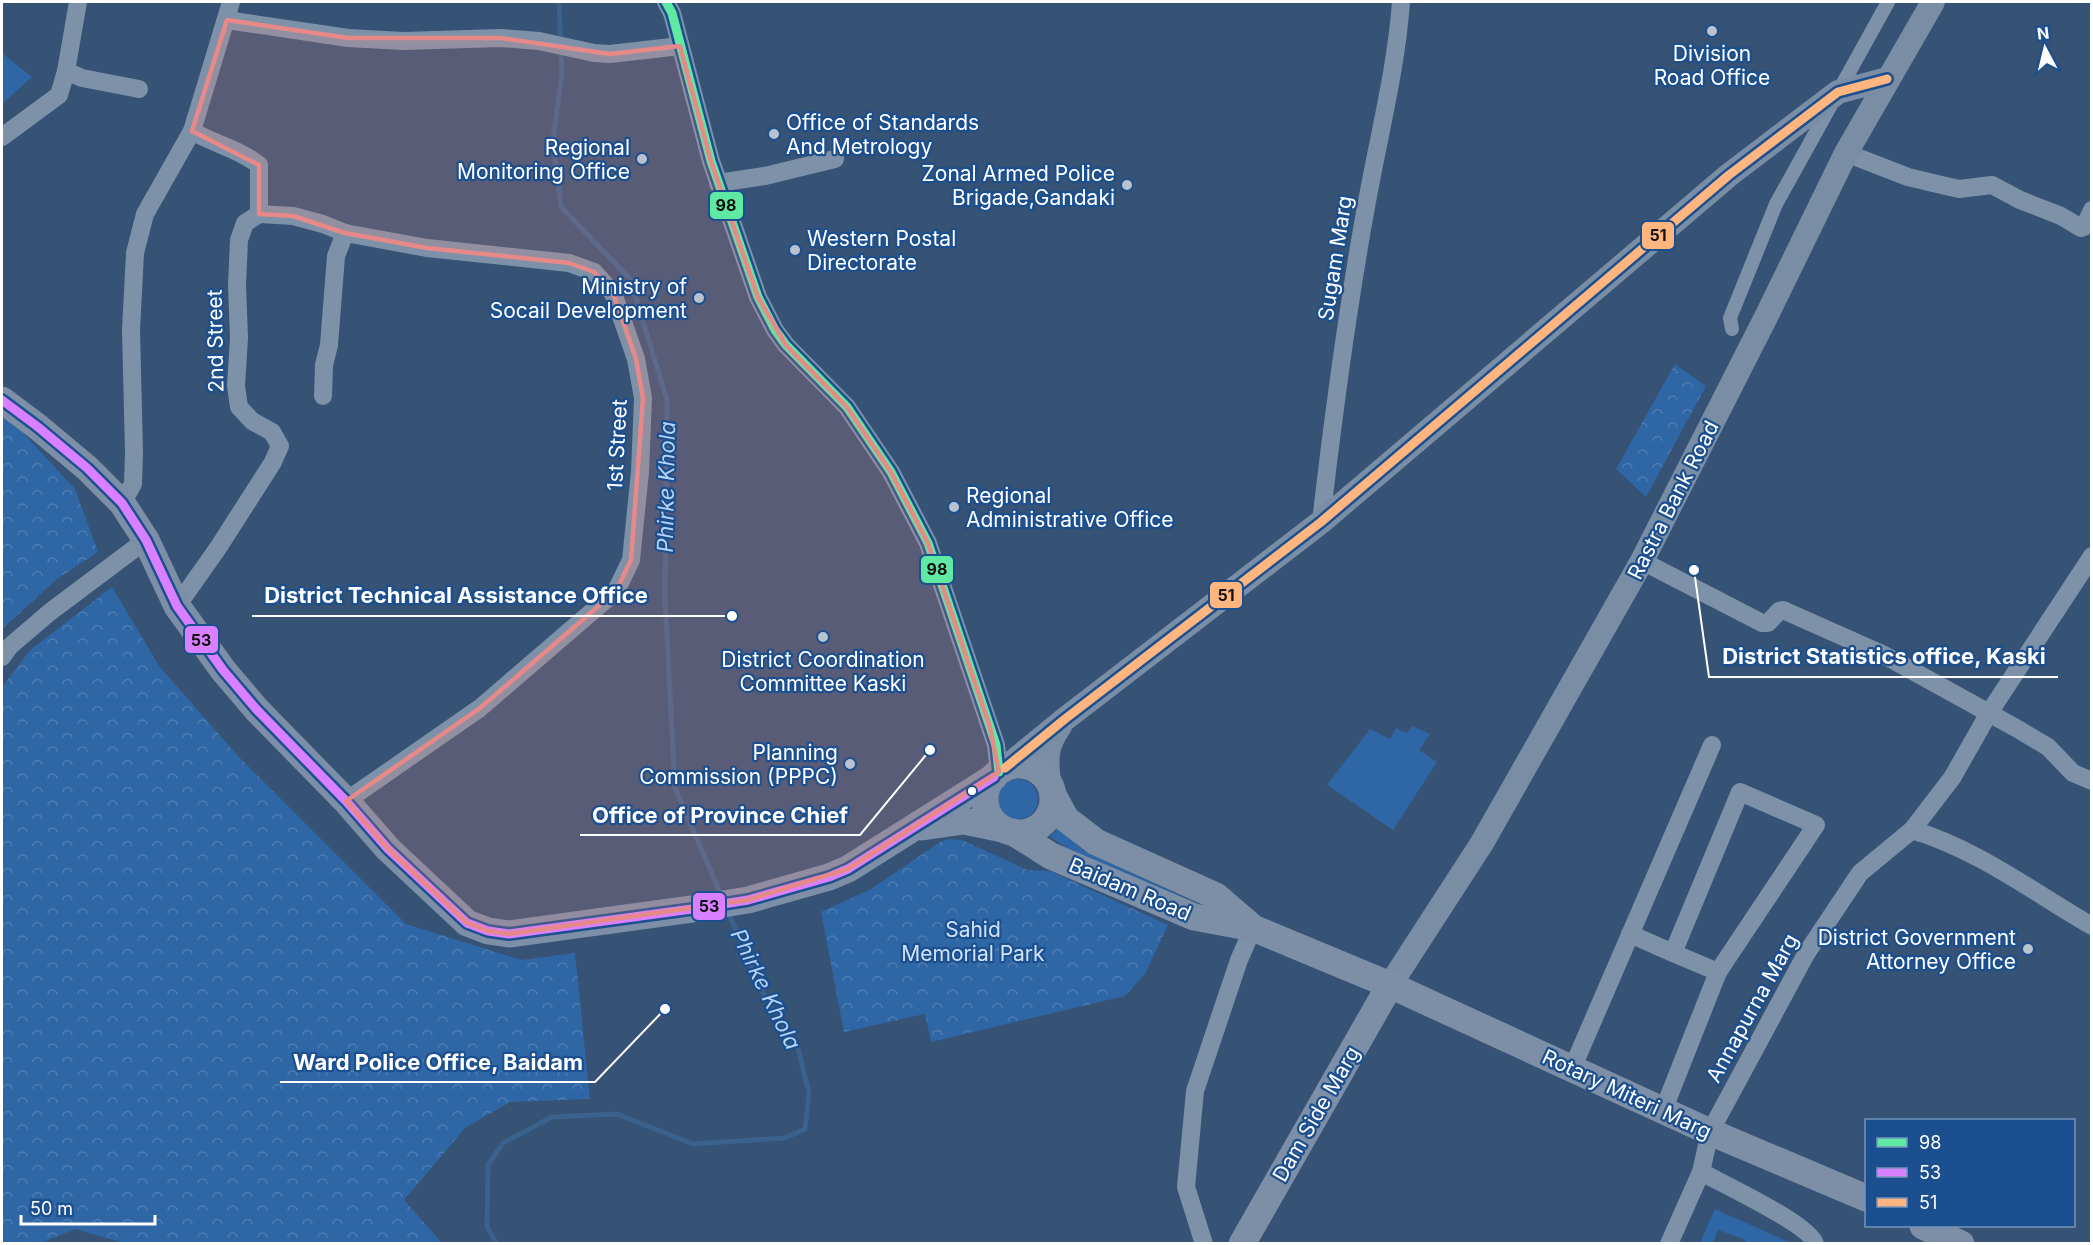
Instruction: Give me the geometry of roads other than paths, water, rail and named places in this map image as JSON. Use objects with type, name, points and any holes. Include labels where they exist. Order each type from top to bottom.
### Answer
[{"type":"main road","name":"Rastra Bank Road","points":[[1390,985],[1482,843],[1642,561],[1846,153],[1933,2]]},
{"type":"main road","points":[[999,773],[1065,719],[1321,522],[1729,175],[1838,92],[1887,79]]},
{"type":"main road","name":"Baidam Road","points":[[2,400],[87,468],[122,503],[146,540],[177,606],[223,670],[257,710],[346,801],[388,849],[467,923],[488,932],[509,934],[748,900],[829,877],[848,869],[1013,766],[1030,767],[1044,776],[1066,819],[1096,842],[1216,896],[1253,928]]},
{"type":"main road","points":[[1051,788],[1046,761],[1047,749],[1065,719]]},
{"type":"main road","name":"Baidam Road","points":[[999,773],[987,790],[986,805],[992,819],[1008,831],[1051,855],[1194,917],[1253,928],[1390,985]]},
{"type":"main road","name":"Baidam Road","points":[[904,832],[928,825],[964,821],[1022,833],[1039,827],[1051,813],[1051,788]]},
{"type":"main road","name":"Rotary Miteri Marg","points":[[1390,985],[1663,1111],[1865,1198]]},
{"type":"main road","name":"Dam Side Marg","points":[[1242,1244],[1390,985]]},
{"type":"main road","points":[[1925,1227],[1961,1244]]},
{"type":"street","points":[[2,137],[59,95],[66,71],[78,2]]},
{"type":"street","points":[[122,503],[133,484],[132,330],[135,253],[145,214],[192,131],[231,2]]},
{"type":"street","name":"Sugam Marg","points":[[1321,522],[1335,398],[1366,207],[1398,46],[1401,2]]},
{"type":"street","points":[[1732,329],[1730,318],[1776,204],[1888,2]]},
{"type":"street","points":[[670,6],[718,183],[758,297],[775,330],[786,345],[847,407],[891,472],[928,543],[993,736],[999,773]]},
{"type":"street","points":[[227,20],[348,38],[403,41],[501,38],[539,41],[594,53],[610,54],[680,46]]},
{"type":"street","points":[[66,71],[82,78],[139,89]]},
{"type":"street","points":[[192,131],[211,142],[246,155],[259,165],[259,214]]},
{"type":"street","points":[[1846,153],[1908,177],[1959,189],[1992,185],[2020,200],[2061,216],[2081,228],[2084,227],[2091,210]]},
{"type":"street","points":[[718,183],[765,176],[835,159]]},
{"type":"street","name":"1st Street","points":[[259,214],[293,216],[345,233],[427,248],[569,263],[594,273],[613,293],[636,359],[643,398],[640,472],[631,560],[616,591],[480,708],[346,801]]},
{"type":"street","name":"2nd Street","points":[[177,606],[218,548],[273,462],[280,447],[272,432],[252,421],[239,407],[236,386],[239,338],[237,285],[239,240],[245,223],[259,214]]},
{"type":"street","points":[[323,396],[324,365],[329,345],[336,256],[345,233]]},
{"type":"street","points":[[2,657],[9,647],[50,612],[146,540]]},
{"type":"street","name":"Annapurna Marg","points":[[1669,1244],[1701,1172],[1710,1132],[1812,945],[1860,873],[1912,830],[1952,778],[1989,713],[2091,555]]},
{"type":"street","points":[[1642,561],[1762,623],[1768,623],[1779,610],[1783,610],[1882,654],[2048,747],[2073,773],[2091,781]]},
{"type":"street","points":[[1572,1069],[1712,745]]},
{"type":"street","points":[[1663,1111],[1718,972],[1816,825],[1740,792],[1673,953]]},
{"type":"street","points":[[1912,830],[1936,837],[2008,874],[2091,926]]},
{"type":"street","points":[[1204,1244],[1186,1187],[1195,1091],[1239,960],[1253,928]]},
{"type":"street","points":[[1630,934],[1718,972]]},
{"type":"street","points":[[1701,1172],[1795,1223],[1814,1237],[1815,1244]]},
{"type":"waterway","name":"Phirke Khola","points":[[559,2],[562,73],[553,140],[561,207],[630,279],[667,400],[665,599],[675,788],[721,895]]},
{"type":"waterway","name":"Phirke Khola","points":[[497,1244],[487,1227],[488,1165],[503,1143],[552,1117],[617,1114],[693,1144],[785,1138],[805,1129],[809,1093],[798,1049],[763,993],[728,912]]},
{"type":"place","name":"Division Road Office","points":[[1712,31]]},
{"type":"place","name":"Office of Standards And Metrology","points":[[774,134]]},
{"type":"place","name":"Regional Monitoring Office","points":[[642,159]]},
{"type":"place","name":"Zonal Armed Police Brigade,Gandaki","points":[[1127,185]]},
{"type":"place","name":"Western Postal Directorate","points":[[795,250]]},
{"type":"place","name":"Ministry of Socail Development","points":[[699,298]]},
{"type":"place","name":"Regional Administrative Office","points":[[954,507]]},
{"type":"place","name":"District Statistics office, Kaski","points":[[1694,570]]},
{"type":"place","name":"District Technical Assistance Office","points":[[732,616]]},
{"type":"place","name":"District Coordination Committee Kaski","points":[[823,637]]},
{"type":"place","name":"Office of Province Chief","points":[[930,750]]},
{"type":"place","name":"Planning Commission (PPPC)","points":[[850,764]]},
{"type":"place","name":"District Government Attorney Office","points":[[2028,949]]},
{"type":"place","name":"Ward Police Office, Baidam","points":[[665,1009]]},
{"type":"park label","name":"Sahid Memorial Park","points":[[973,941]]}]
